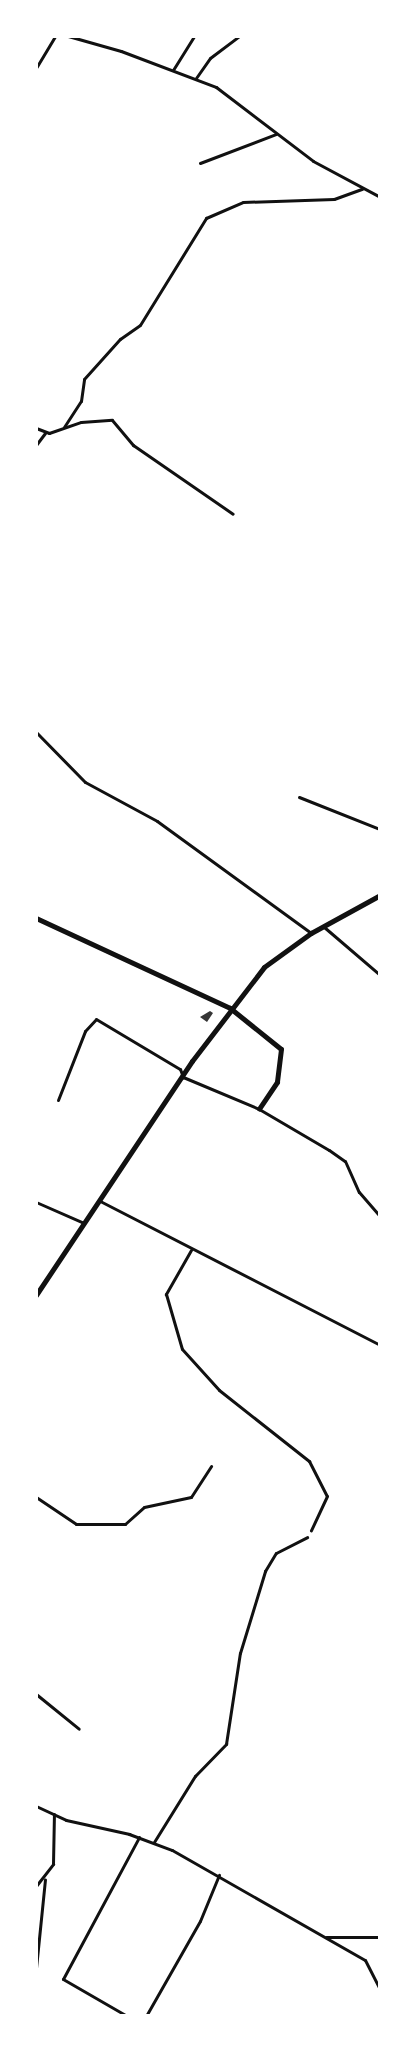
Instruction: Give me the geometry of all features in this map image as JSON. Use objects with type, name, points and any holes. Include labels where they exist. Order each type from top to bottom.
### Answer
[{"type":"main road","points":[[36,1295],[183,1075],[230,1008],[264,967],[311,933],[380,895]]},
{"type":"main road","points":[[36,918],[230,1008],[281,1049],[276,1082],[259,1109]]},
{"type":"street","points":[[36,68],[55,36]]},
{"type":"street","points":[[68,36],[196,78],[232,96],[276,133],[362,189],[380,197]]},
{"type":"street","points":[[173,70],[194,36]]},
{"type":"street","points":[[196,78],[210,58],[239,36]]},
{"type":"street","points":[[200,163],[276,133]]},
{"type":"street","points":[[64,427],[81,401],[84,379],[120,339],[140,325],[206,218],[244,202],[334,199],[362,189]]},
{"type":"street","points":[[36,445],[45,433],[64,427],[112,420],[133,446],[233,514]]},
{"type":"street","points":[[36,428],[45,433]]},
{"type":"street","points":[[36,732],[85,782],[157,821],[311,933]]},
{"type":"street","points":[[299,797],[380,829]]},
{"type":"street","points":[[323,926],[380,975]]},
{"type":"street","points":[[58,1100],[85,1031],[96,1019],[180,1069],[183,1075],[259,1109],[345,1161],[359,1192],[380,1216]]},
{"type":"street","points":[[100,1201],[191,1250],[380,1345]]},
{"type":"street","points":[[36,1202],[85,1223]]},
{"type":"street","points":[[191,1250],[166,1294],[182,1349],[220,1390],[309,1461],[327,1496],[311,1530]]},
{"type":"street","points":[[36,1497],[76,1524],[125,1524],[144,1507],[192,1497],[211,1466]]},
{"type":"street","points":[[154,1842],[195,1776],[226,1744],[240,1653],[265,1571],[276,1553],[307,1537]]},
{"type":"street","points":[[36,1694],[79,1729]]},
{"type":"street","points":[[36,1806],[54,1814],[154,1842],[219,1875],[365,1960],[380,1989]]},
{"type":"street","points":[[36,1968],[46,1878],[55,1852],[54,1814]]},
{"type":"street","points":[[127,2016],[63,1979],[139,1837]]},
{"type":"street","points":[[145,2015],[183,1954],[219,1875]]},
{"type":"street","points":[[36,1886],[46,1878]]},
{"type":"street","points":[[326,1937],[352,1933],[380,1937]]},
{"type":"building","points":[[210,1011],[213,1013],[207,1022],[200,1017]]}]
